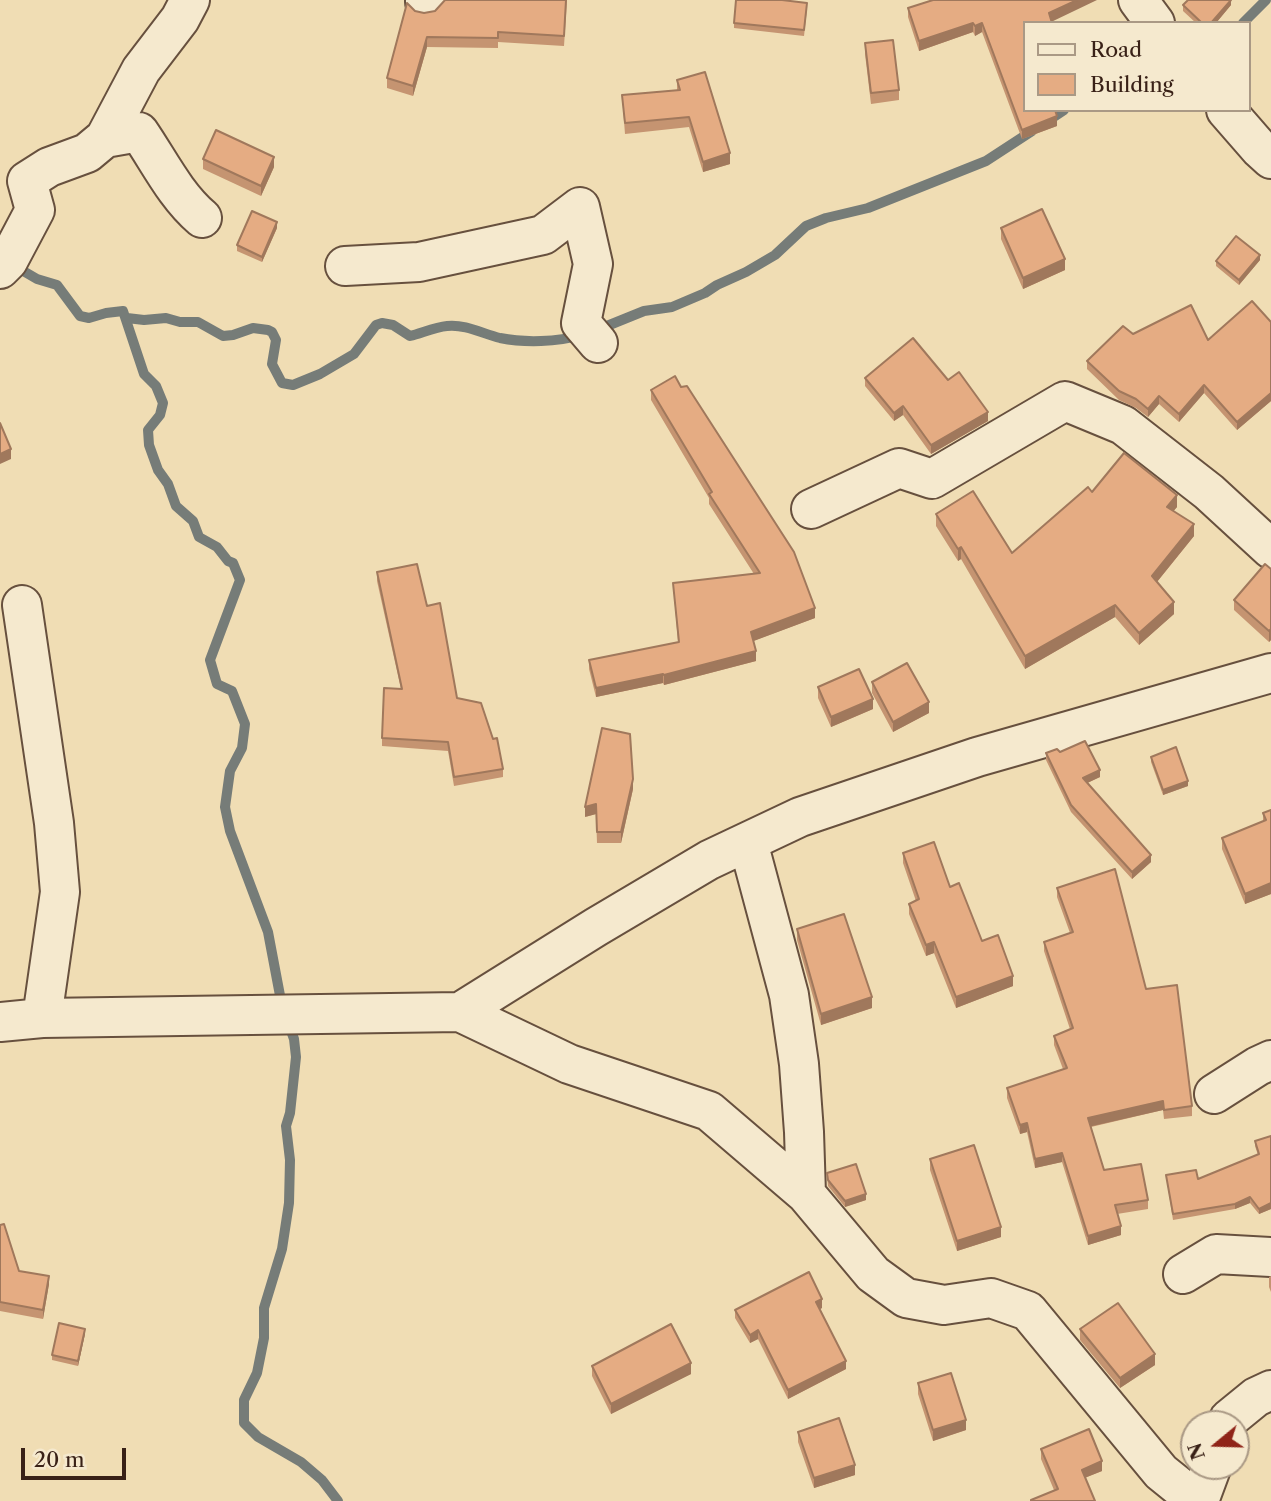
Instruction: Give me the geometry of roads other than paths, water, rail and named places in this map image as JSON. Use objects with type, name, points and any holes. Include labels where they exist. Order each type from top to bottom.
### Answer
[{"type":"street","points":[[0,270],[8,261],[34,210],[27,181],[49,167],[87,153],[105,138],[141,70],[180,19],[190,0]]},
{"type":"street","points":[[1138,0],[1154,21]]},
{"type":"street","points":[[1228,112],[1271,159]]},
{"type":"street","points":[[105,138],[139,132],[156,162],[183,199],[202,218]]},
{"type":"street","points":[[345,266],[419,262],[543,235],[580,207],[593,264],[589,333]]},
{"type":"street","points":[[811,509],[899,468],[932,479],[1065,401],[1123,425],[1209,492],[1271,550]]},
{"type":"street","points":[[22,605],[54,823],[60,892],[42,1018]]},
{"type":"street","points":[[460,1012],[596,926],[709,860],[800,817],[977,757],[1271,673]]},
{"type":"street","points":[[748,842],[789,995],[799,1064],[806,1194]]},
{"type":"street","points":[[0,1022],[42,1018],[460,1012],[569,1064],[709,1111],[806,1194],[873,1274],[906,1297],[944,1306],[991,1298],[1028,1311],[1161,1472],[1196,1492]]},
{"type":"street","points":[[1214,1094],[1271,1060]]},
{"type":"street","points":[[1183,1274],[1216,1254],[1271,1257]]},
{"type":"street","points":[[1240,1410],[1256,1396],[1271,1390]]},
{"type":"waterway","points":[[1245,21],[1266,0]]},
{"type":"waterway","points":[[1046,122],[1061,112]]},
{"type":"waterway","points":[[597,330],[644,311],[672,307],[705,293],[775,255],[806,226],[826,218],[868,208],[986,161],[1032,131]]},
{"type":"waterway","points":[[13,265],[37,279],[57,285],[80,316],[89,318],[123,311],[144,374],[156,386],[163,403],[160,415],[148,430],[149,445],[158,470],[168,484],[176,506],[193,521],[199,537],[217,547],[228,561],[233,563],[240,580],[210,660],[217,684],[232,691],[245,724],[242,748],[230,771],[225,807],[230,831],[268,932],[282,1006]]},
{"type":"waterway","points":[[127,318],[166,318],[180,322],[198,322],[223,336],[253,328],[268,330],[276,340],[272,364],[282,383],[293,385],[320,374],[354,354],[376,325],[382,323],[393,325],[410,336],[447,326],[468,328],[520,341],[582,335]]},
{"type":"waterway","points":[[288,1022],[296,1057],[286,1126],[290,1160],[289,1203],[282,1249],[264,1308],[264,1338],[257,1373],[244,1400],[244,1423],[258,1437],[301,1462],[322,1480],[338,1501]]}]
